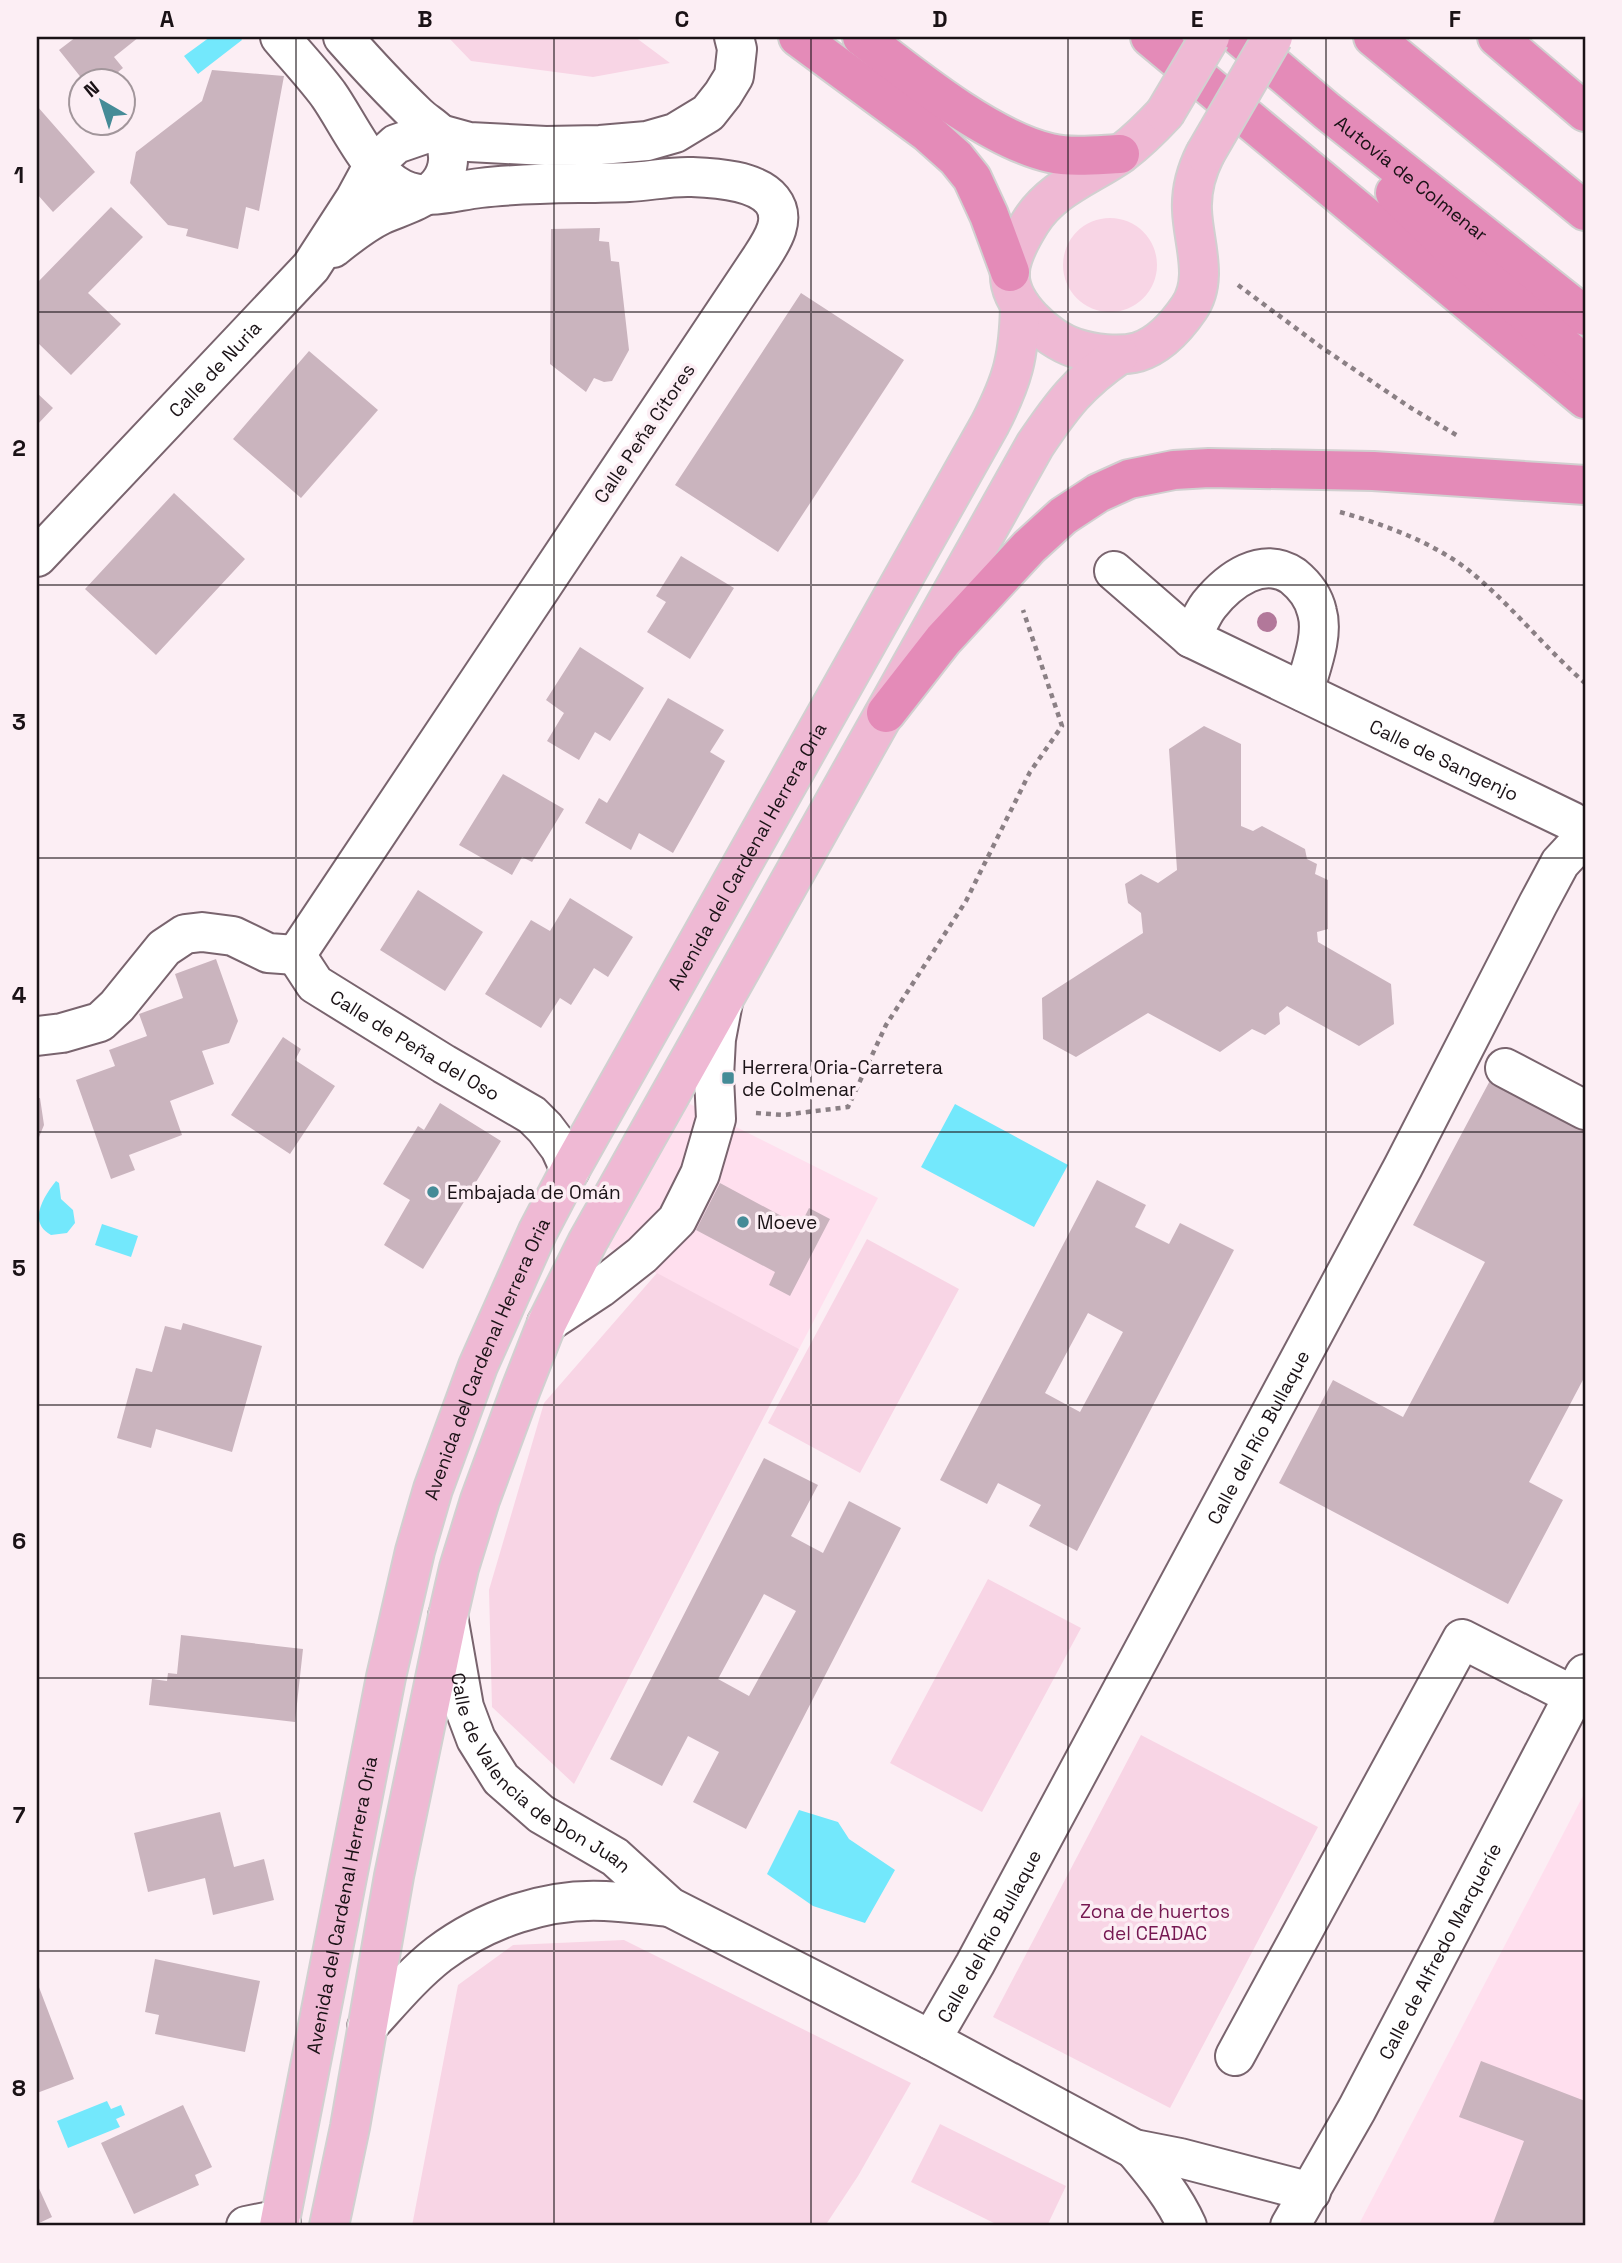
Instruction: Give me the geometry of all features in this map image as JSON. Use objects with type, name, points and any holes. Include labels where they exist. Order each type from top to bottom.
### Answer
[{"type":"highway","points":[[798,37],[928,133],[956,158],[972,178],[989,215],[1015,289]]},
{"type":"highway","points":[[862,37],[910,74],[986,125],[1030,147],[1053,154],[1078,157],[1120,154]]},
{"type":"highway","points":[[1150,37],[1585,399]]},
{"type":"highway","name":"Autovía de Colmenar","points":[[1240,37],[1327,111],[1585,316]]},
{"type":"highway","points":[[1373,37],[1585,211]]},
{"type":"highway","points":[[1497,37],[1585,112]]},
{"type":"highway","points":[[1549,80],[1585,106]]},
{"type":"highway","points":[[1327,111],[1369,167],[1462,258],[1585,365]]},
{"type":"highway","points":[[886,713],[943,640],[1029,547],[1063,516],[1098,493],[1129,479],[1174,470],[1209,468],[1373,471],[1585,485]]},
{"type":"main road","name":"Avenida del Cardenal Herrera Oria","points":[[269,2224],[415,1551],[433,1489],[478,1366],[522,1265],[570,1170],[1010,385],[1020,342],[1015,289],[1018,247],[1031,221],[1047,202],[1144,135],[1165,113],[1210,37]]},
{"type":"main road","points":[[1015,289],[1036,323],[1073,347],[1119,355],[1139,352],[1158,343],[1175,327],[1191,305],[1198,285],[1199,265],[1191,211],[1194,180],[1205,154],[1273,37]]},
{"type":"main road","points":[[329,2226],[401,1838],[459,1568],[480,1500],[547,1323],[589,1241],[1029,456],[1061,406],[1093,373],[1119,355]]},
{"type":"street","points":[[280,37],[327,93],[387,180],[411,193],[425,195]]},
{"type":"street","points":[[311,267],[363,225],[435,188],[444,176],[448,164],[448,153],[440,134],[417,115],[343,37]]},
{"type":"street","name":"Calle de Nuria","points":[[37,558],[311,267],[374,164],[396,144],[425,134],[440,134],[469,142],[546,146],[647,141],[675,133],[708,113],[723,94],[734,76],[737,49],[734,37]]},
{"type":"street","name":"Calle Peña Cítores","points":[[296,955],[761,258],[775,236],[779,218],[772,201],[758,189],[734,182],[691,177],[632,182],[520,185],[479,188],[436,196],[425,195]]},
{"type":"street","points":[[1191,638],[1208,606],[1231,583],[1255,569],[1283,569],[1301,582],[1318,614],[1317,639],[1304,692]]},
{"type":"street","name":"Calle de Sangenjo","points":[[1114,571],[1191,638],[1571,821],[1585,831]]},
{"type":"street","name":"Calle del Río Bullaque","points":[[931,2040],[975,1964],[1403,1167],[1549,883],[1568,853],[1585,836]]},
{"type":"street","points":[[37,1036],[62,1033],[100,1022],[117,1006],[164,948],[185,934],[202,932],[233,936],[268,953],[296,955]]},
{"type":"street","name":"Calle de Peña del Oso","points":[[296,955],[314,984],[532,1115],[560,1148],[570,1170]]},
{"type":"street","points":[[547,1323],[600,1288],[642,1255],[677,1220],[700,1174],[716,1119],[716,1039],[723,1000]]},
{"type":"street","points":[[1505,1068],[1585,1110]]},
{"type":"street","name":"Calle de Valencia de Don Juan","points":[[448,1616],[464,1707],[476,1739],[501,1779],[541,1814],[615,1857],[670,1907],[931,2040],[1134,2149],[1180,2158],[1311,2192]]},
{"type":"street","points":[[1235,2056],[1462,1639],[1579,1685]]},
{"type":"street","name":"Calle de Alfredo Marqueríe","points":[[1290,2226],[1311,2192],[1579,1685]]},
{"type":"street","name":"Calle de Valencia de Don Juan","points":[[367,2027],[439,1955],[480,1928],[514,1915],[558,1904],[603,1901],[670,1907]]},
{"type":"street","name":"Calle de Valencia de Don Juan","points":[[1134,2149],[1167,2189],[1187,2226]]},
{"type":"street","points":[[342,2164],[344,2226]]},
{"type":"path","points":[[1237,284],[1321,347],[1411,408],[1458,436]]},
{"type":"path","points":[[1336,511],[1386,525],[1471,573],[1585,683]]},
{"type":"path","points":[[755,1113],[783,1115],[848,1107],[886,1025],[965,901],[1030,772],[1062,726],[1029,624]]},
{"type":"shaded area","name":"Moeve","points":[[684,1101],[878,1198],[799,1349],[607,1247]]},
{"type":"shaded area","points":[[1585,1792],[1585,2226],[1358,2226]]},
{"type":"green space","points":[[448,37],[635,37],[670,63],[593,77],[471,61]]},
{"type":"green space","points":[[1101,218],[1119,218],[1144,231],[1154,247],[1157,265],[1154,283],[1144,299],[1119,312],[1101,312],[1076,299],[1063,274],[1063,256],[1076,231]]},
{"type":"green space","points":[[867,1239],[959,1289],[860,1473],[768,1423]]},
{"type":"green space","points":[[657,1273],[799,1349],[574,1784],[492,1707],[489,1590],[544,1403]]},
{"type":"green space","points":[[988,1579],[1081,1628],[982,1812],[890,1763]]},
{"type":"green space","name":"Zona de huertos del CEADAC","points":[[1141,1735],[1318,1827],[1170,2108],[993,2017]]},
{"type":"green space","points":[[624,1940],[911,2083],[858,2176],[825,2226],[412,2226],[458,1985],[513,1945]]},
{"type":"green space","points":[[940,2124],[1066,2186],[1047,2226],[1000,2226],[911,2182]]},
{"type":"water","points":[[210,37],[240,37],[242,40],[198,74],[184,56]]},
{"type":"water","points":[[955,1104],[1068,1165],[1034,1227],[921,1167]]},
{"type":"water","points":[[56,1181],[59,1183],[61,1199],[73,1210],[75,1223],[67,1233],[51,1235],[44,1230],[39,1216],[43,1201]]},
{"type":"water","points":[[102,1224],[138,1236],[131,1257],[95,1245]]},
{"type":"water","points":[[799,1810],[838,1822],[849,1839],[895,1870],[865,1923],[813,1906],[767,1874]]},
{"type":"water","points":[[107,2101],[111,2109],[121,2105],[125,2115],[116,2119],[120,2127],[68,2148],[57,2121]]},
{"type":"building","points":[[76,37],[139,37],[114,57],[121,66],[72,66],[59,50]]},
{"type":"building","points":[[212,70],[284,76],[259,211],[246,207],[238,249],[186,236],[188,229],[168,225],[130,183],[136,152],[202,101]]},
{"type":"building","points":[[37,106],[95,172],[53,212],[37,194]]},
{"type":"building","points":[[111,207],[143,237],[88,293],[121,324],[71,375],[37,342],[37,283]]},
{"type":"building","points":[[600,228],[599,241],[609,242],[611,261],[619,262],[629,350],[612,381],[604,382],[594,378],[586,392],[550,364],[551,229]]},
{"type":"building","points":[[801,293],[904,360],[778,552],[675,485]]},
{"type":"building","points":[[309,351],[378,410],[301,498],[233,439]]},
{"type":"building","points":[[37,393],[53,408],[37,425]]},
{"type":"building","points":[[174,493],[245,559],[156,655],[85,589]]},
{"type":"building","points":[[681,556],[734,588],[690,659],[647,632],[666,602],[656,596]]},
{"type":"building","points":[[580,647],[644,688],[610,741],[595,732],[579,760],[547,741],[564,713],[546,700]]},
{"type":"building","points":[[668,698],[724,730],[710,752],[725,761],[673,853],[639,833],[631,850],[585,823],[599,798],[607,803]]},
{"type":"building","points":[[1204,726],[1241,744],[1241,826],[1253,831],[1262,826],[1305,849],[1307,859],[1317,864],[1315,874],[1328,880],[1328,929],[1317,932],[1318,942],[1391,984],[1394,1024],[1359,1046],[1287,1006],[1279,1013],[1280,1024],[1265,1035],[1252,1029],[1220,1052],[1148,1013],[1076,1057],[1043,1039],[1042,998],[1143,933],[1141,913],[1128,903],[1125,884],[1141,874],[1158,883],[1177,870],[1169,749]]},
{"type":"building","points":[[503,774],[564,809],[532,862],[522,857],[512,875],[459,845]]},
{"type":"building","points":[[418,890],[483,932],[445,991],[380,950]]},
{"type":"building","points":[[570,898],[633,937],[608,977],[594,968],[571,1005],[560,998],[541,1028],[485,994],[531,920],[550,931]]},
{"type":"building","points":[[216,959],[238,1021],[229,1043],[202,1051],[214,1084],[170,1101],[182,1135],[129,1155],[135,1170],[111,1179],[76,1080],[115,1066],[109,1050],[147,1036],[139,1014],[183,998],[175,974]]},
{"type":"building","points":[[283,1037],[301,1049],[295,1060],[335,1086],[290,1154],[231,1115]]},
{"type":"building","points":[[1494,1073],[1585,1121],[1585,1376],[1529,1482],[1563,1500],[1508,1604],[1279,1483],[1333,1380],[1403,1417],[1485,1262],[1413,1225]]},
{"type":"building","points":[[37,1098],[40,1098],[44,1125],[37,1142]]},
{"type":"building","name":"Embajada de Omán","points":[[440,1103],[501,1141],[423,1269],[384,1245],[410,1200],[383,1184],[418,1126],[424,1130]]},
{"type":"building","points":[[1097,1180],[1146,1205],[1135,1227],[1169,1244],[1180,1223],[1234,1250],[1077,1551],[1029,1526],[1041,1505],[998,1483],[987,1504],[940,1480]],"holes":[[[1088,1313],[1123,1332],[1080,1412],[1045,1393]]]},
{"type":"building","points":[[720,1183],[800,1226],[809,1208],[830,1219],[790,1296],[769,1285],[775,1272],[696,1230]]},
{"type":"building","points":[[183,1323],[262,1346],[232,1452],[156,1429],[151,1448],[117,1438],[136,1368],[152,1372],[165,1326],[181,1330]]},
{"type":"building","points":[[764,1458],[818,1485],[791,1536],[823,1553],[849,1501],[901,1528],[746,1829],[693,1802],[719,1752],[688,1736],[662,1786],[610,1759]],"holes":[[[764,1594],[796,1611],[749,1696],[718,1679]]]},
{"type":"building","points":[[181,1635],[303,1649],[295,1722],[149,1705],[152,1679],[167,1681],[168,1673],[177,1674]]},
{"type":"building","points":[[220,1812],[234,1867],[264,1859],[274,1900],[213,1915],[205,1878],[148,1892],[134,1833]]},
{"type":"building","points":[[155,1959],[260,1981],[245,2052],[155,2034],[159,2015],[145,2012]]},
{"type":"building","points":[[37,1982],[74,2079],[37,2093]]},
{"type":"building","points":[[1481,2061],[1585,2101],[1585,2226],[1492,2226],[1524,2141],[1459,2117]]},
{"type":"building","points":[[183,2105],[212,2167],[195,2175],[199,2185],[134,2214],[101,2143]]},
{"type":"building","points":[[37,2184],[52,2217],[37,2224]]},
{"type":"place","name":"Herrera Oria-Carretera de Colmenar","points":[[728,1078]]},
{"type":"place","name":"Embajada de Omán","points":[[433,1192]]},
{"type":"place","name":"Moeve","points":[[743,1222]]}]
